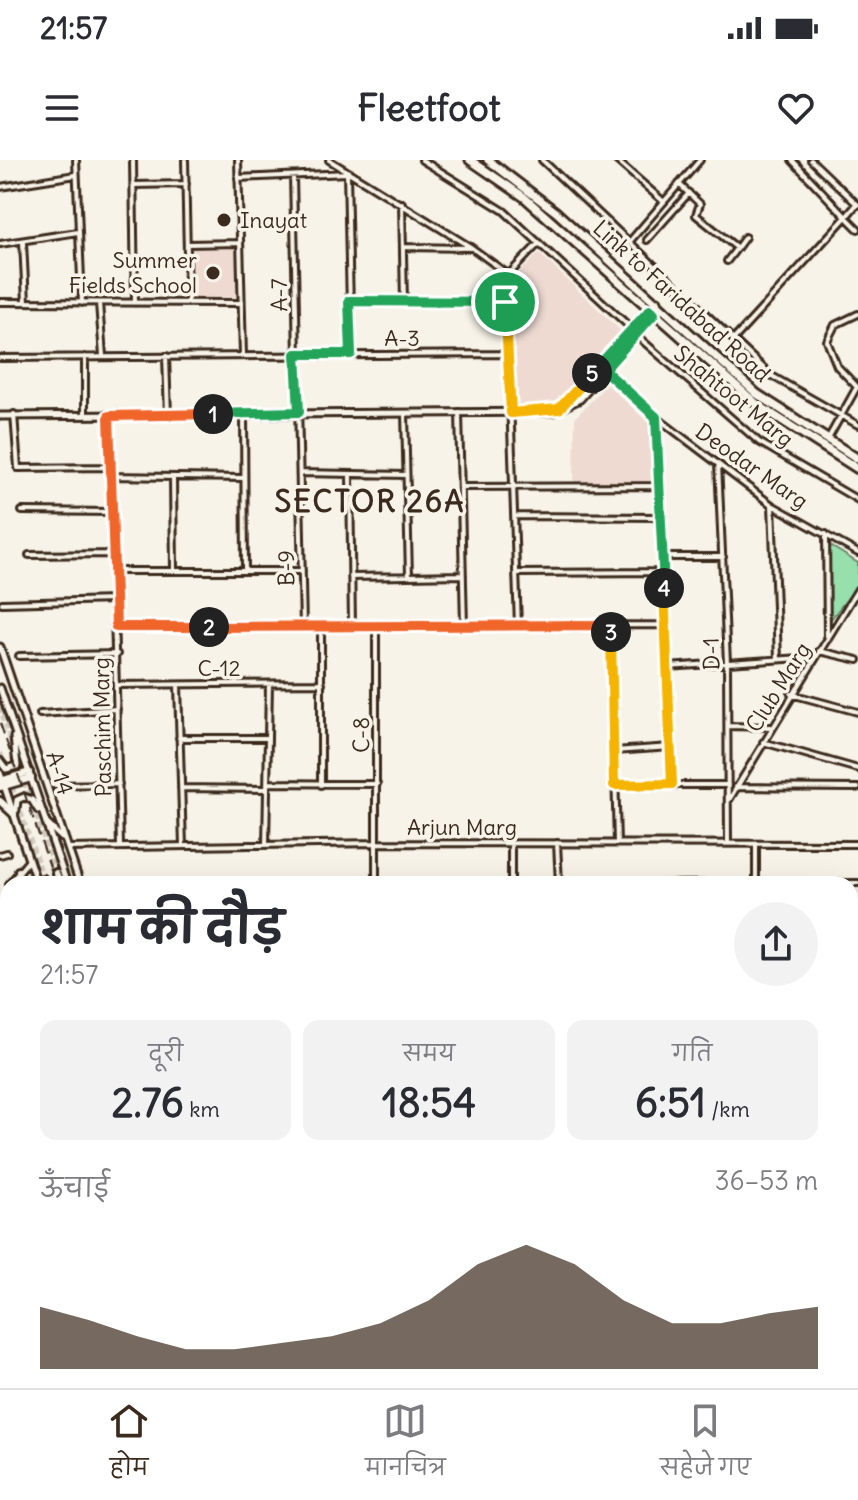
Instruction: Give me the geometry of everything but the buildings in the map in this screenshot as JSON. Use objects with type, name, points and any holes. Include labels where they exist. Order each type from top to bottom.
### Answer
[{"type":"main road","name":"Link to Faridabad Road","points":[[470,160],[524,197],[758,405],[858,469]]},
{"type":"main road","name":"Link to Faridabad Road","points":[[488,160],[529,189],[660,303],[757,394],[858,459]]},
{"type":"main road","points":[[2,782],[30,775]]},
{"type":"main road","points":[[0,801],[14,814]]},
{"type":"street","points":[[76,160],[82,303]]},
{"type":"street","points":[[133,160],[135,303]]},
{"type":"street","points":[[185,160],[188,302]]},
{"type":"street","points":[[238,160],[243,356]]},
{"type":"street","points":[[329,160],[402,203],[509,275]]},
{"type":"street","points":[[422,160],[504,211],[542,246],[509,275],[505,302],[515,487],[518,626]]},
{"type":"street","points":[[542,160],[631,240],[772,376],[858,425]]},
{"type":"street","points":[[616,160],[623,162],[664,202]]},
{"type":"street","points":[[631,240],[700,160]]},
{"type":"street","points":[[792,160],[858,229]]},
{"type":"street","points":[[734,339],[858,205],[811,160]]},
{"type":"street","points":[[813,181],[823,171]]},
{"type":"street","points":[[238,178],[350,173]]},
{"type":"street","points":[[350,173],[351,354]]},
{"type":"street","points":[[0,187],[76,175]]},
{"type":"street","name":"A-7","points":[[293,176],[299,412]]},
{"type":"street","points":[[134,185],[186,184]]},
{"type":"street","points":[[679,184],[700,204],[696,215],[737,248]]},
{"type":"street","points":[[647,240],[689,193]]},
{"type":"street","points":[[402,203],[404,302]]},
{"type":"street","points":[[0,244],[78,232]]},
{"type":"street","points":[[727,261],[745,237]]},
{"type":"street","points":[[23,242],[26,302]]},
{"type":"street","points":[[187,244],[239,243]]},
{"type":"street","name":"Shahtoot Marg","points":[[542,246],[759,442],[858,500]]},
{"type":"street","points":[[403,247],[472,248]]},
{"type":"street","points":[[349,301],[505,302]]},
{"type":"street","points":[[0,302],[240,303]]},
{"type":"street","points":[[99,303],[103,357]]},
{"type":"street","points":[[0,416],[553,412],[580,399],[601,368],[660,303]]},
{"type":"street","points":[[827,441],[858,386],[837,366],[827,341],[835,325],[858,314]]},
{"type":"street","name":"A-3","points":[[0,358],[507,354]]},
{"type":"street","points":[[166,356],[168,416]]},
{"type":"street","points":[[85,357],[86,416]]},
{"type":"street","name":"Deodar Marg","points":[[601,368],[656,417],[772,505],[858,553]]},
{"type":"street","name":"B-9","points":[[299,412],[303,627]]},
{"type":"street","points":[[459,412],[464,626]]},
{"type":"street","points":[[244,413],[245,571]]},
{"type":"street","points":[[405,413],[409,576]]},
{"type":"street","points":[[14,414],[18,468],[110,467]]},
{"type":"street","name":"Paschim Marg","points":[[109,416],[120,846]]},
{"type":"street","points":[[656,417],[672,784]]},
{"type":"street","name":"D-1","points":[[718,463],[727,663],[728,843]]},
{"type":"street","points":[[300,473],[406,475]]},
{"type":"street","points":[[350,474],[352,626]]},
{"type":"street","points":[[111,476],[243,478]]},
{"type":"street","points":[[173,477],[174,571]]},
{"type":"street","points":[[461,487],[661,486]]},
{"type":"street","points":[[772,505],[778,659]]},
{"type":"street","points":[[22,511],[112,512]]},
{"type":"street","points":[[516,516],[662,517]]},
{"type":"street","points":[[826,534],[827,637]]},
{"type":"street","points":[[29,555],[114,554]]},
{"type":"street","points":[[663,557],[723,557]]},
{"type":"street","points":[[114,571],[302,571]]},
{"type":"street","points":[[517,573],[663,572]]},
{"type":"street","points":[[351,577],[463,575]]},
{"type":"street","name":"Club Marg","points":[[728,802],[791,694],[858,589]]},
{"type":"street","points":[[2,603],[115,600]]},
{"type":"street","points":[[611,625],[617,843]]},
{"type":"street","points":[[116,627],[665,625]]},
{"type":"street","name":"C-8","points":[[376,626],[376,876]]},
{"type":"street","points":[[321,627],[321,785]]},
{"type":"street","name":"A-14","points":[[0,647],[77,876]]},
{"type":"street","points":[[819,651],[858,660]]},
{"type":"street","points":[[19,656],[117,654]]},
{"type":"street","points":[[667,667],[816,657]]},
{"type":"street","name":"C-12","points":[[117,685],[322,683]]},
{"type":"street","points":[[266,845],[269,684]]},
{"type":"street","points":[[178,685],[183,847]]},
{"type":"street","points":[[0,688],[62,876]]},
{"type":"street","points":[[791,694],[858,712]]},
{"type":"street","points":[[40,714],[117,709]]},
{"type":"street","points":[[728,726],[771,727]]},
{"type":"street","points":[[0,761],[6,769],[18,765],[15,732]]},
{"type":"street","points":[[179,738],[268,738]]},
{"type":"street","points":[[763,742],[858,769]]},
{"type":"street","points":[[614,751],[671,747]]},
{"type":"street","points":[[2,782],[29,860],[38,876]]},
{"type":"street","points":[[52,785],[119,784]]},
{"type":"street","points":[[181,788],[378,784]]},
{"type":"street","points":[[614,785],[728,785]]},
{"type":"street","points":[[736,787],[858,788]]},
{"type":"street","points":[[17,822],[15,805],[22,797],[32,800],[43,813]]},
{"type":"street","points":[[46,822],[63,839]]},
{"type":"street","name":"Arjun Marg","points":[[66,848],[377,843],[858,844]]},
{"type":"street","points":[[557,843],[559,876]]},
{"type":"street","points":[[511,844],[511,876]]},
{"type":"street","points":[[756,844],[756,876]]},
{"type":"street","points":[[0,855],[7,853]]},
{"type":"street","points":[[14,876],[29,860]]},
{"type":"street","points":[[67,876],[72,863]]},
{"type":"street","points":[[18,870],[21,876]]},
{"type":"shaded area","name":"Summer Fields School","points":[[236,248],[237,297],[191,298],[190,249]]},
{"type":"shaded area","points":[[539,253],[625,335],[551,407],[516,408],[511,281]]},
{"type":"shaded area","points":[[607,384],[651,425],[652,482],[574,483],[575,418]]},
{"type":"green space","points":[[829,545],[858,563],[858,585],[827,624]]},
{"type":"tunnel","points":[[0,707],[13,745]]},
{"type":"tunnel","points":[[0,753],[42,876]]},
{"type":"tunnel","points":[[17,756],[56,873]]},
{"type":"railway","points":[[0,723],[53,876]]},
{"type":"place","name":"Inayat","points":[[224,220]]},
{"type":"place","name":"Summer Fields School","points":[[213,273]]},
{"type":"district","name":"SECTOR 26A","points":[[370,501]]},
{"type":"route","points":[[349,301],[505,302],[511,413],[553,412],[565,405],[650,310],[654,314],[604,370],[656,417],[672,784],[614,785],[611,625],[116,627],[109,416],[299,412],[296,354],[351,354],[349,301]]}]
